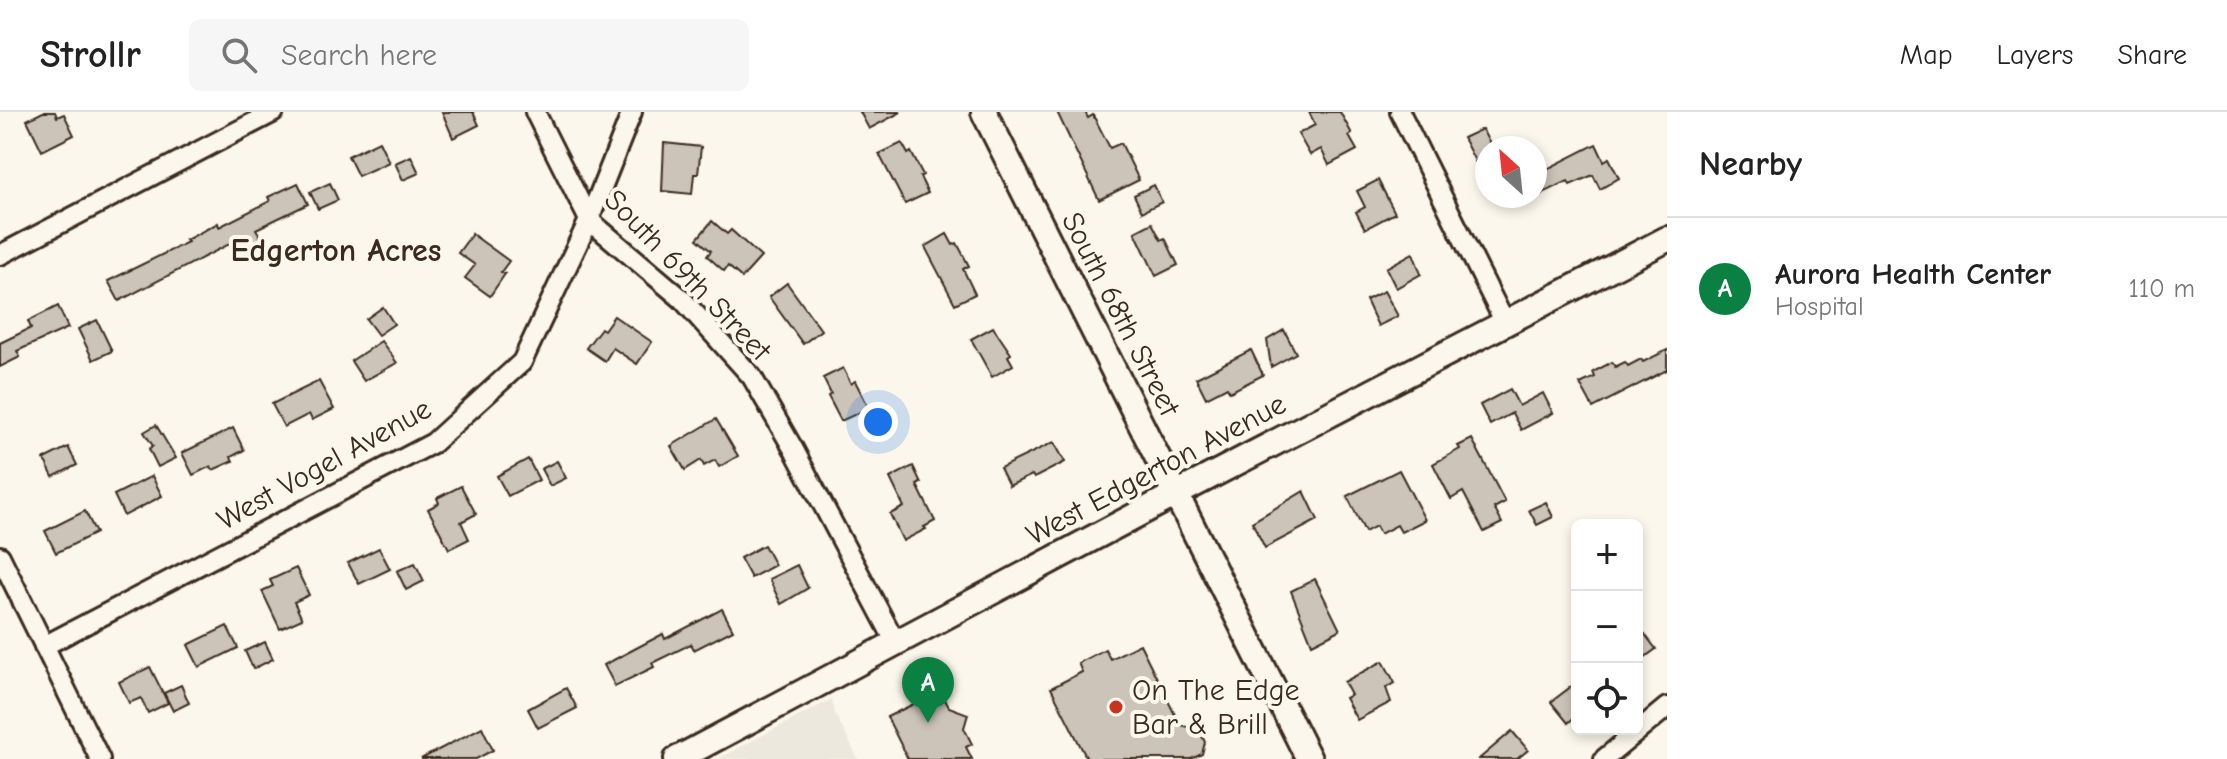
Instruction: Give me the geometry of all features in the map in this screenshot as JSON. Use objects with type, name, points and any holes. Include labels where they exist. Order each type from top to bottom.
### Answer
[{"type":"street","points":[[0,255],[274,112]]},
{"type":"street","name":"South 69th Street","points":[[535,112],[589,220],[682,299],[752,377],[896,643]]},
{"type":"street","name":"West Vogel Avenue","points":[[44,646],[433,443],[522,362],[589,220],[632,112]]},
{"type":"street","name":"South 68th Street","points":[[984,112],[1309,759]]},
{"type":"street","points":[[1400,112],[1505,323]]},
{"type":"street","name":"West Edgerton Avenue","points":[[677,759],[1176,494],[1667,239]]},
{"type":"street","points":[[0,556],[100,759]]},
{"type":"street","points":[[1604,759],[1667,707]]},
{"type":"shaded area","points":[[832,699],[835,714],[858,759],[717,759]]},
{"type":"building","points":[[43,112],[55,112],[57,117],[64,114],[74,135],[42,151],[27,120]]},
{"type":"building","points":[[442,112],[473,112],[479,125],[453,138]]},
{"type":"building","points":[[860,112],[901,112],[869,129]]},
{"type":"building","points":[[1057,112],[1085,112],[1088,118],[1093,115],[1110,148],[1121,143],[1139,180],[1099,200]]},
{"type":"building","points":[[1309,112],[1340,112],[1357,150],[1329,165],[1321,149],[1310,155],[1298,134],[1315,125]]},
{"type":"building","points":[[1482,129],[1486,136],[1475,136],[1475,161],[1463,138]]},
{"type":"building","points":[[379,141],[389,162],[358,176],[348,156]]},
{"type":"building","points":[[664,143],[701,147],[692,194],[662,191]]},
{"type":"building","points":[[902,143],[908,154],[911,152],[923,175],[920,177],[928,193],[905,204],[879,154]]},
{"type":"building","points":[[1596,144],[1604,161],[1609,158],[1619,178],[1600,189],[1593,175],[1570,185],[1568,181],[1547,191],[1547,169]]},
{"type":"building","points":[[411,156],[419,173],[403,180],[395,163]]},
{"type":"building","points":[[1378,180],[1395,213],[1365,229],[1356,212],[1365,207],[1357,191]]},
{"type":"building","points":[[298,183],[308,204],[256,229],[262,239],[242,250],[237,240],[119,301],[108,281],[188,242],[186,240],[218,223],[219,227],[270,201],[268,197]]},
{"type":"building","points":[[330,183],[338,200],[318,209],[310,192]]},
{"type":"building","points":[[1154,185],[1162,202],[1142,212],[1134,195]]},
{"type":"building","points":[[712,221],[727,234],[731,230],[761,257],[742,278],[728,266],[724,271],[707,256],[711,251],[697,239]]},
{"type":"building","points":[[1152,223],[1161,240],[1165,238],[1178,265],[1156,276],[1135,232]]},
{"type":"building","points":[[472,234],[509,261],[501,272],[505,274],[490,296],[465,278],[475,265],[458,253]]},
{"type":"building","points":[[947,234],[953,245],[957,243],[969,266],[963,269],[975,294],[955,304],[925,247]]},
{"type":"building","points":[[1413,253],[1421,274],[1396,288],[1386,268]]},
{"type":"building","points":[[787,283],[821,330],[803,344],[769,297]]},
{"type":"building","points":[[1384,291],[1398,316],[1378,326],[1366,300]]},
{"type":"building","points":[[58,306],[68,328],[17,351],[20,357],[0,367],[0,343],[31,328],[28,321]]},
{"type":"building","points":[[383,307],[394,324],[378,335],[366,319]]},
{"type":"building","points":[[614,316],[652,342],[637,364],[613,348],[605,361],[586,348]]},
{"type":"building","points":[[97,320],[112,351],[93,360],[78,329]]},
{"type":"building","points":[[993,327],[1011,354],[1008,356],[1013,365],[992,377],[971,339]]},
{"type":"building","points":[[1284,330],[1296,353],[1271,367],[1267,340]]},
{"type":"building","points":[[381,341],[397,363],[364,381],[351,361]]},
{"type":"building","points":[[1251,350],[1263,375],[1230,392],[1227,387],[1206,398],[1196,378]]},
{"type":"building","points":[[1667,350],[1667,370],[1593,408],[1580,384],[1595,377],[1593,372],[1612,362],[1615,367],[1625,362],[1628,366],[1641,359],[1643,362]]},
{"type":"building","points":[[843,368],[851,384],[855,381],[869,408],[841,421],[823,378]]},
{"type":"building","points":[[319,381],[334,409],[312,420],[309,414],[284,427],[272,404]]},
{"type":"building","points":[[1510,389],[1519,406],[1543,393],[1553,413],[1521,430],[1512,413],[1490,425],[1480,405]]},
{"type":"building","points":[[716,419],[738,456],[719,467],[715,460],[704,466],[701,460],[685,470],[671,446]]},
{"type":"building","points":[[156,425],[176,458],[158,467],[149,449],[153,446],[144,432]]},
{"type":"building","points":[[233,428],[244,450],[231,457],[233,461],[213,470],[211,466],[193,475],[182,453]]},
{"type":"building","points":[[1472,439],[1505,502],[1494,508],[1502,523],[1484,532],[1463,492],[1451,499],[1433,464]]},
{"type":"building","points":[[1054,442],[1065,462],[1034,478],[1032,475],[1009,486],[1000,468]]},
{"type":"building","points":[[68,447],[77,465],[53,477],[44,459]]},
{"type":"building","points":[[528,459],[539,480],[508,496],[497,476]]},
{"type":"building","points":[[557,461],[566,478],[550,486],[541,469]]},
{"type":"building","points":[[913,466],[921,483],[917,485],[935,521],[903,541],[890,514],[904,507],[890,478]]},
{"type":"building","points":[[1399,470],[1425,520],[1401,532],[1397,525],[1380,534],[1376,526],[1365,532],[1347,496]]},
{"type":"building","points":[[152,476],[162,496],[124,516],[114,495]]},
{"type":"building","points":[[461,486],[476,514],[461,522],[469,539],[449,549],[428,509],[439,503],[437,498]]},
{"type":"building","points":[[1304,491],[1318,520],[1265,548],[1252,522]]},
{"type":"building","points":[[1546,502],[1553,517],[1537,525],[1529,510]]},
{"type":"building","points":[[85,511],[96,533],[56,553],[45,531]]},
{"type":"building","points":[[764,545],[775,565],[751,578],[740,558]]},
{"type":"building","points":[[379,548],[390,569],[359,584],[348,563]]},
{"type":"building","points":[[415,563],[424,581],[406,590],[397,571]]},
{"type":"building","points":[[797,565],[808,588],[781,604],[769,579]]},
{"type":"building","points":[[296,568],[309,595],[294,602],[302,619],[280,629],[262,591],[273,586],[270,580]]},
{"type":"building","points":[[1315,579],[1340,630],[1312,644],[1291,591]]},
{"type":"building","points":[[722,609],[733,630],[694,650],[691,644],[615,686],[604,665],[663,634],[665,639]]},
{"type":"building","points":[[227,626],[238,648],[199,667],[188,645]]},
{"type":"building","points":[[1643,632],[1656,649],[1643,659]]},
{"type":"building","points":[[265,642],[273,659],[253,669],[245,651]]},
{"type":"building","name":"On The Edge Bar & Brill","points":[[1140,644],[1180,725],[1199,730],[1205,742],[1202,754],[1191,759],[1087,759],[1051,688],[1082,672],[1078,663],[1105,649],[1110,659]]},
{"type":"building","points":[[1383,661],[1395,683],[1386,688],[1391,702],[1357,720],[1345,698],[1351,695],[1344,682]]},
{"type":"building","points":[[150,667],[168,703],[148,713],[141,698],[129,703],[119,682]]},
{"type":"building","points":[[181,685],[189,703],[173,711],[164,693]]},
{"type":"building","points":[[1571,687],[1571,720],[1568,723],[1551,702]]},
{"type":"building","points":[[566,688],[577,708],[538,728],[528,709]]},
{"type":"building","points":[[940,691],[949,707],[968,714],[964,728],[972,744],[966,747],[972,759],[908,759],[887,717]]},
{"type":"building","points":[[482,727],[493,750],[476,759],[421,759]]},
{"type":"building","points":[[1512,731],[1528,750],[1517,759],[1479,759]]},
{"type":"place","name":"On The Edge Bar & Brill","points":[[1116,707]]},
{"type":"place","name":"Aurora Health Center","points":[[928,723]]},
{"type":"district","name":"Edgerton Acres","points":[[336,250]]}]
